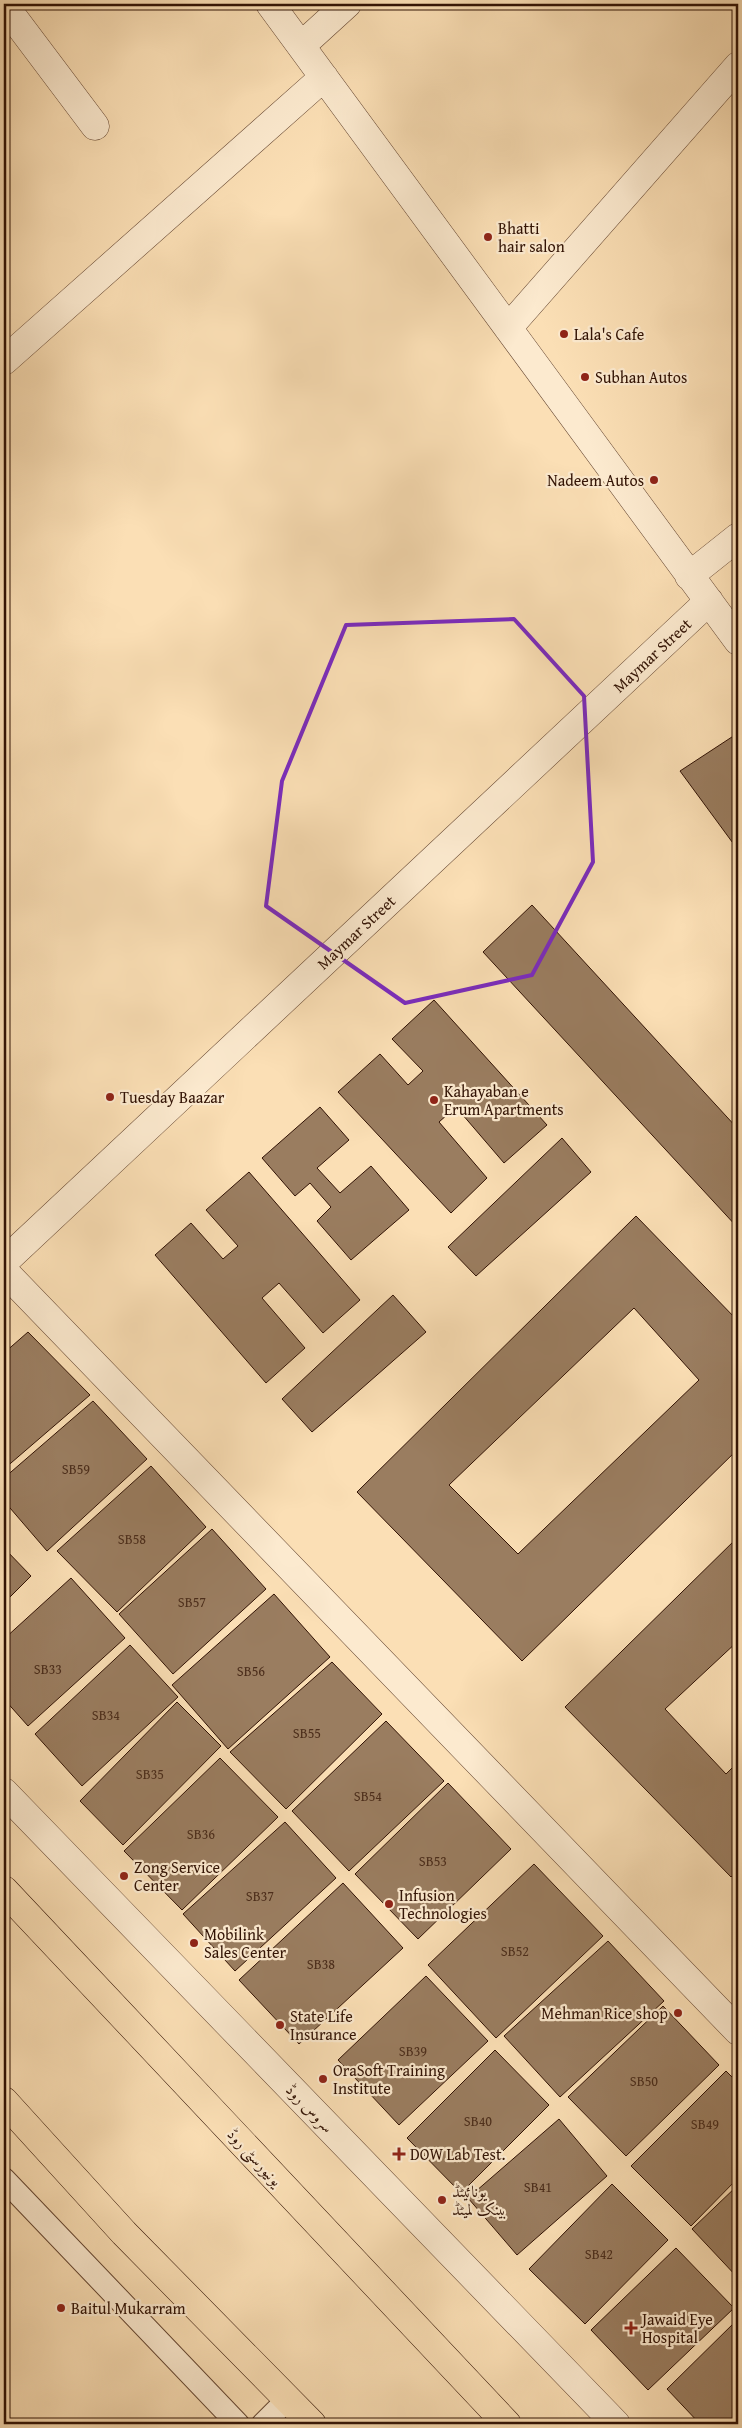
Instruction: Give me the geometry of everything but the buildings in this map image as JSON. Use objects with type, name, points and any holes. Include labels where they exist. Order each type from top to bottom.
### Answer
[{"type":"main road","name":"یونیورسٹی روڈ","points":[[4,1890],[507,2424]]},
{"type":"main road","points":[[4,2101],[124,2233],[312,2424]]},
{"type":"street","points":[[270,4],[738,641]]},
{"type":"street","points":[[301,46],[347,4]]},
{"type":"street","points":[[4,5],[95,126]]},
{"type":"street","points":[[508,328],[738,66]]},
{"type":"street","points":[[7,351],[324,77]]},
{"type":"street","points":[[689,576],[738,537]]},
{"type":"street","name":"Maymar Street","points":[[4,1262],[709,601]]},
{"type":"street","points":[[4,1272],[738,2031]]},
{"type":"street","name":"سروس روڈ","points":[[4,1792],[616,2424]]},
{"type":"lane","points":[[4,2179],[238,2424]]},
{"type":"lane","points":[[264,2424],[288,2399]]},
{"type":"highlighted area","points":[[514,619],[584,696],[593,862],[532,975],[405,1003],[266,906],[282,781],[346,625]]},
{"type":"place","name":"Bhatti hair salon","points":[[488,237]]},
{"type":"place","name":"Lala's Cafe","points":[[564,334]]},
{"type":"place","name":"Subhan Autos","points":[[585,377]]},
{"type":"place","name":"Nadeem Autos","points":[[654,480]]},
{"type":"place","name":"Tuesday Baazar","points":[[110,1097]]},
{"type":"place","name":"Kahayaban e Erum Apartments","points":[[434,1100]]},
{"type":"place","name":"Zong Service Center","points":[[124,1876]]},
{"type":"place","name":"Infusion Technologies","points":[[389,1904]]},
{"type":"place","name":"Mobilink Sales Center","points":[[194,1943]]},
{"type":"place","name":"Mehman Rice shop","points":[[678,2013]]},
{"type":"place","name":"State Life Insurance","points":[[280,2025]]},
{"type":"place","name":"OraSoft Training Institute","points":[[323,2079]]},
{"type":"place","name":"DOW Lab Test.","points":[[399,2154]]},
{"type":"place","name":"یونائیٹڈ بینک لمیٹڈ","points":[[442,2200]]},
{"type":"place","name":"Baitul Mukarram","points":[[61,2308]]},
{"type":"place","name":"Jawaid Eye Hospital","points":[[631,2328]]}]
